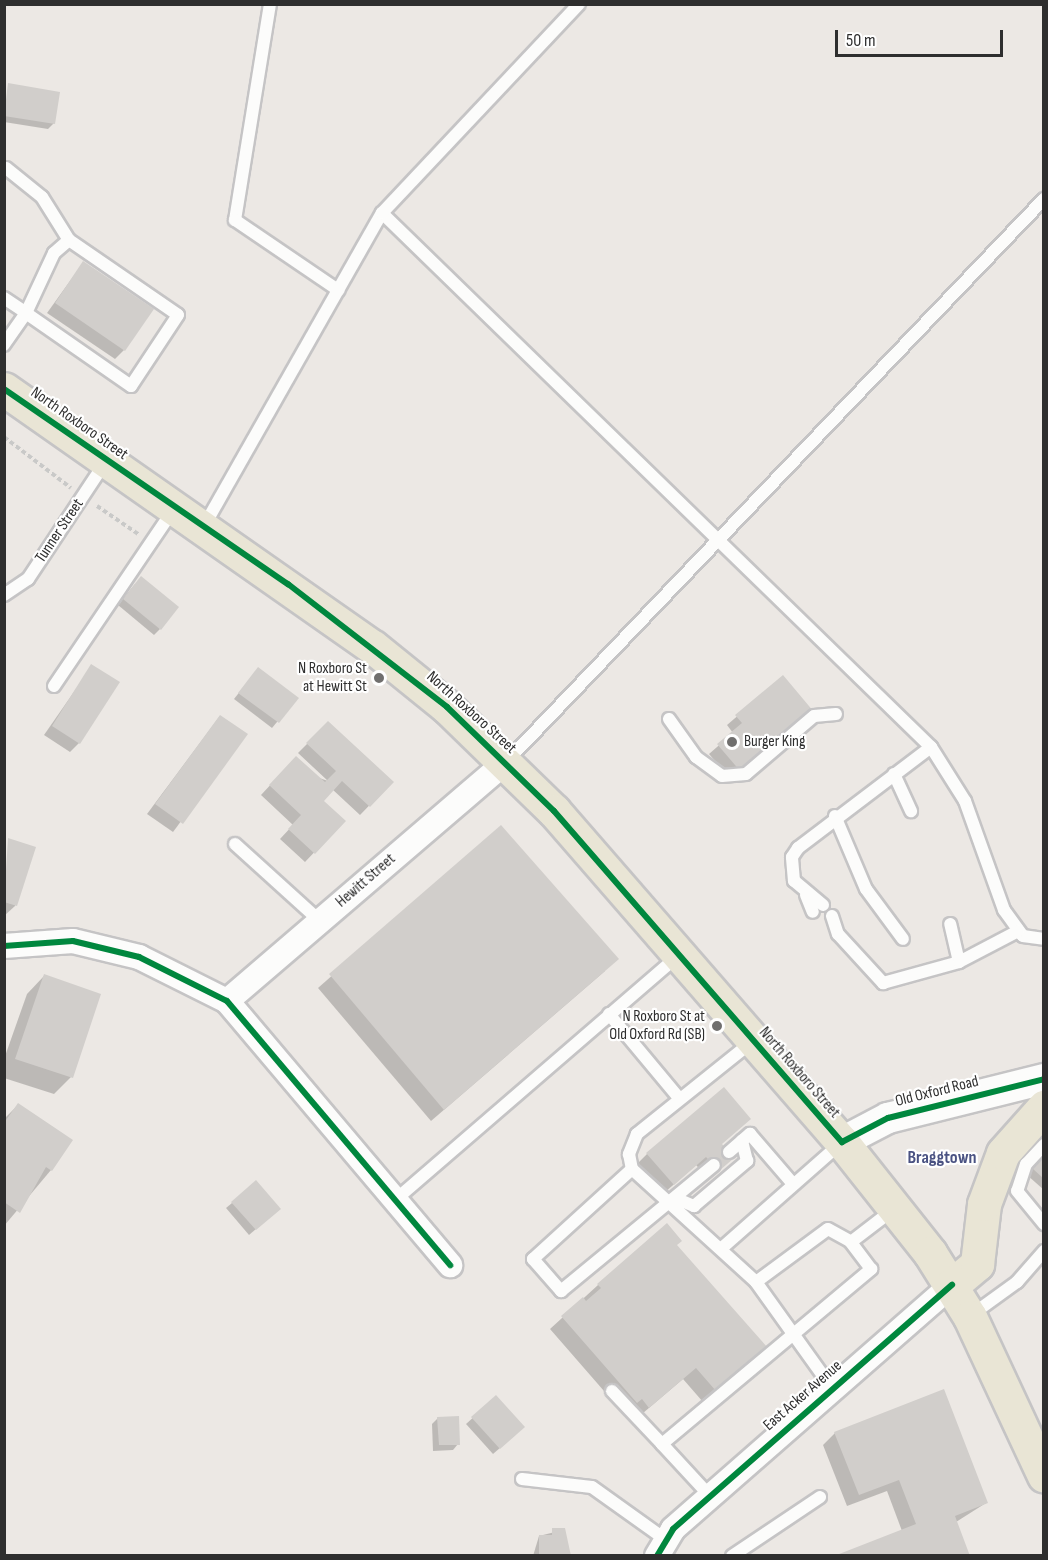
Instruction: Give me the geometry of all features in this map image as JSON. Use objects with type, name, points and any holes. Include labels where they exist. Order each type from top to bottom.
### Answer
[{"type":"main road","name":"North Roxboro Street","points":[[4,389],[204,526],[387,658],[506,762],[679,955],[842,1142],[895,1208],[951,1285],[969,1317],[1034,1435],[1044,1476]]},
{"type":"main road","points":[[951,1285],[977,1264],[984,1204],[1003,1153],[1044,1107]]},
{"type":"street","name":"Hewitt Street","points":[[227,1001],[506,762]]},
{"type":"street","points":[[4,946],[73,941],[139,957],[227,1001],[450,1265]]},
{"type":"street","name":"Old Oxford Road","points":[[842,1142],[888,1118],[1044,1079]]},
{"type":"street","name":"East Acker Avenue","points":[[665,1541],[710,1496],[951,1285]]},
{"type":"lane","points":[[270,4],[236,220],[338,290]]},
{"type":"lane","points":[[204,526],[382,213],[579,4]]},
{"type":"lane","points":[[4,298],[131,386],[178,315],[69,240],[42,197],[5,169]]},
{"type":"lane","points":[[506,762],[1044,199]]},
{"type":"lane","points":[[382,213],[931,747],[965,801],[1004,910],[1018,931],[1044,939]]},
{"type":"lane","points":[[4,345],[26,314],[54,253],[69,240]]},
{"type":"lane","name":"Tunner Street","points":[[4,595],[28,579],[107,460]]},
{"type":"lane","points":[[54,686],[175,507]]},
{"type":"lane","points":[[669,719],[696,756],[722,776],[746,774],[814,716],[836,714]]},
{"type":"lane","points":[[818,908],[794,881],[792,857],[835,816],[931,747]]},
{"type":"lane","points":[[894,774],[911,811]]},
{"type":"lane","points":[[835,816],[866,890],[903,939]]},
{"type":"lane","points":[[235,844],[320,921]]},
{"type":"lane","points":[[827,920],[883,983],[959,962],[1018,931]]},
{"type":"lane","points":[[950,924],[959,962]]},
{"type":"lane","points":[[394,1201],[679,955]]},
{"type":"lane","points":[[609,1014],[679,1098]]},
{"type":"lane","points":[[753,1041],[679,1098],[637,1134],[629,1154],[632,1169],[723,1247],[756,1282],[832,1388]]},
{"type":"lane","points":[[729,1152],[750,1134],[793,1184]]},
{"type":"lane","points":[[671,1202],[694,1206],[747,1161],[742,1141]]},
{"type":"lane","points":[[723,1247],[842,1142]]},
{"type":"lane","points":[[1044,1145],[1026,1164],[1017,1191],[1044,1224]]},
{"type":"lane","points":[[632,1169],[533,1259],[561,1291],[714,1165]]},
{"type":"lane","points":[[851,1242],[895,1208]]},
{"type":"lane","points":[[662,1444],[795,1337],[871,1269],[851,1242],[828,1229],[756,1282]]},
{"type":"lane","points":[[969,1317],[1017,1282],[1044,1251]]},
{"type":"lane","points":[[612,1391],[710,1496]]},
{"type":"lane","points":[[522,1479],[592,1487],[665,1541]]},
{"type":"lane","points":[[732,1556],[820,1497]]},
{"type":"building","points":[[8,83],[60,92],[55,124],[4,116]]},
{"type":"building","points":[[83,261],[154,309],[125,351],[55,303]]},
{"type":"building","points":[[141,576],[179,607],[161,630],[123,599]]},
{"type":"building","points":[[91,664],[120,682],[80,744],[52,726]]},
{"type":"building","points":[[258,667],[299,698],[279,723],[238,693]]},
{"type":"building","points":[[783,675],[814,712],[741,772],[717,744],[742,723],[735,715]]},
{"type":"building","points":[[220,715],[248,734],[183,824],[155,804]]},
{"type":"building","points":[[328,721],[394,782],[370,807],[342,781],[324,801],[346,821],[315,854],[288,829],[301,815],[269,785],[296,756],[325,782],[336,771],[306,743]]},
{"type":"building","points":[[501,825],[619,959],[444,1110],[329,974]]},
{"type":"building","points":[[8,838],[36,847],[17,906],[4,902]]},
{"type":"building","points":[[44,974],[101,994],[73,1078],[15,1059]]},
{"type":"building","points":[[724,1087],[751,1119],[722,1144],[734,1158],[719,1171],[706,1157],[674,1185],[646,1153]]},
{"type":"building","points":[[18,1103],[73,1140],[52,1171],[46,1167],[20,1213],[4,1202],[4,1123]]},
{"type":"building","points":[[1044,1156],[1044,1179],[1032,1168]]},
{"type":"building","points":[[256,1180],[281,1209],[256,1230],[231,1202]]},
{"type":"building","points":[[667,1223],[682,1241],[677,1245],[767,1347],[716,1391],[696,1368],[649,1408],[642,1399],[637,1403],[561,1316],[583,1297],[586,1301],[601,1288],[597,1284]]},
{"type":"building","points":[[944,1389],[988,1503],[955,1516],[970,1556],[834,1556],[916,1524],[899,1480],[859,1495],[834,1432]]},
{"type":"building","points":[[496,1395],[525,1427],[500,1449],[471,1417]]},
{"type":"building","points":[[459,1416],[460,1445],[439,1445],[437,1417]]},
{"type":"building","points":[[552,1528],[565,1528],[571,1556],[539,1556],[539,1535],[552,1535]]},
{"type":"cycle path","points":[[4,389],[288,584],[447,707],[554,811],[842,1142],[888,1118],[1044,1079]]},
{"type":"cycle path","points":[[4,946],[73,941],[139,957],[227,1001],[450,1265]]},
{"type":"cycle path","points":[[657,1556],[673,1529],[952,1285]]},
{"type":"place","name":"N Roxboro St at Hewitt St","points":[[379,678]]},
{"type":"place","name":"Burger King","points":[[732,742]]},
{"type":"place","name":"N Roxboro St at Old Oxford Rd (SB)","points":[[717,1026]]},
{"type":"district","name":"Braggtown","points":[[942,1158]]}]
